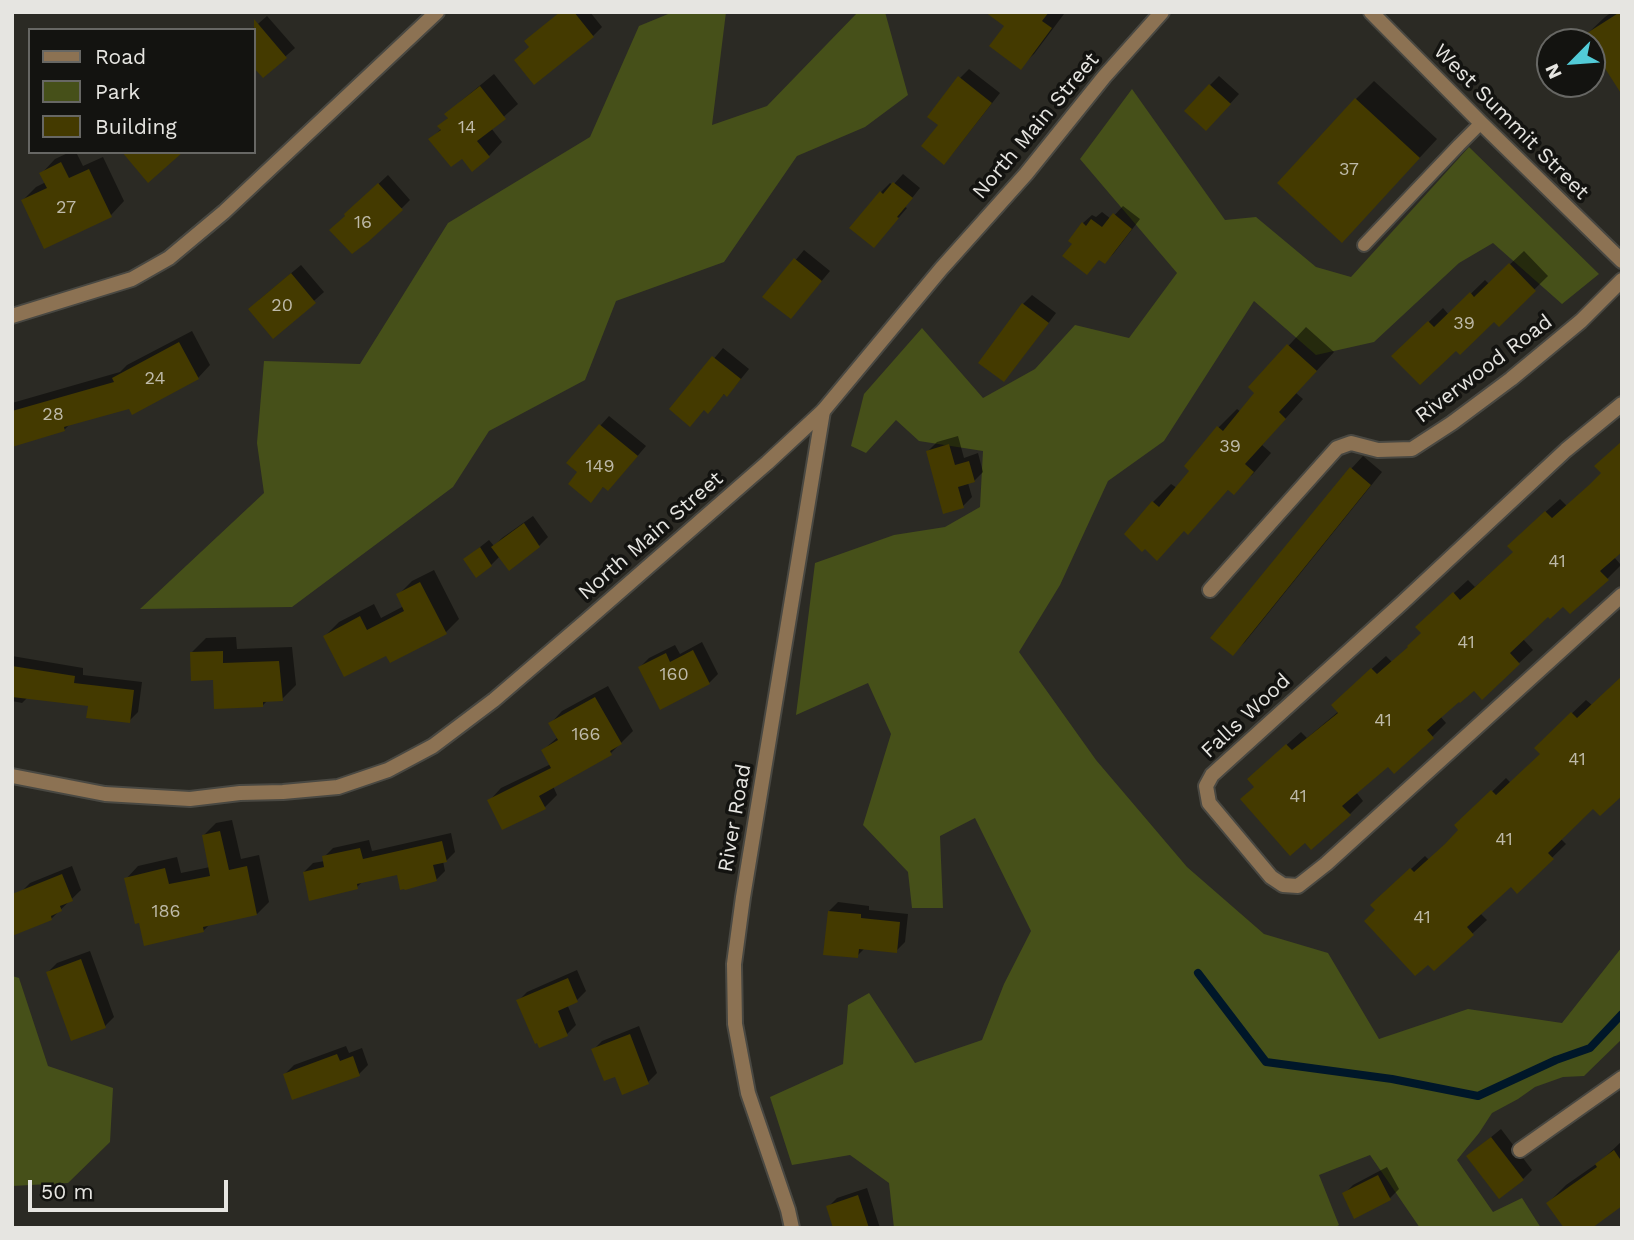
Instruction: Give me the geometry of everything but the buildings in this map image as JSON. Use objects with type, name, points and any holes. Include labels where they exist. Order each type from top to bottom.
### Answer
[{"type":"street","points":[[12,316],[132,279],[169,258],[224,212],[437,12]]},
{"type":"street","name":"North Main Street","points":[[12,776],[105,794],[190,799],[338,786],[388,770],[433,746],[494,700],[704,519],[823,411],[941,269],[1026,174],[1104,77],[1162,12]]},
{"type":"street","name":"West Summit Street","points":[[1371,12],[1622,261]]},
{"type":"street","name":"Riverwood Road","points":[[1210,590],[1337,448],[1350,443],[1378,450],[1412,449],[1511,379],[1581,321],[1622,280]]},
{"type":"street","name":"Falls Wood","points":[[1622,404],[1566,450],[1212,775],[1206,786],[1209,803],[1271,877],[1283,885],[1298,886],[1326,864],[1622,595]]},
{"type":"street","name":"River Road","points":[[792,1228],[789,1210],[748,1093],[735,1024],[734,964],[823,411]]},
{"type":"street","points":[[1521,1150],[1622,1078]]},
{"type":"lane","points":[[1364,245],[1481,123]]},
{"type":"green space","points":[[673,12],[726,12],[712,125],[767,106],[858,12],[885,12],[908,95],[865,127],[797,156],[724,262],[616,301],[585,380],[489,431],[453,487],[292,607],[140,609],[264,493],[257,443],[264,361],[360,364],[448,223],[590,137],[639,26]]},
{"type":"green space","points":[[1132,89],[1225,220],[1256,217],[1316,267],[1351,277],[1469,147],[1599,274],[1562,304],[1493,243],[1459,263],[1374,342],[1316,355],[1254,301],[1164,441],[1108,481],[1060,585],[1019,652],[1096,760],[1187,867],[1264,934],[1328,953],[1379,1039],[1468,1009],[1562,1023],[1622,947],[1622,1039],[1584,1076],[1563,1077],[1535,1087],[1492,1113],[1457,1160],[1493,1212],[1522,1198],[1541,1228],[1420,1228],[1370,1155],[1319,1175],[1339,1225],[1334,1228],[894,1228],[889,1183],[850,1155],[792,1165],[770,1097],[843,1064],[848,1005],[869,993],[915,1063],[982,1040],[1004,984],[1031,931],[975,818],[940,836],[943,908],[912,908],[908,872],[863,825],[891,734],[868,683],[796,715],[815,563],[894,535],[945,527],[980,507],[983,451],[919,441],[896,420],[866,453],[851,446],[864,394],[922,328],[983,398],[1035,369],[1075,325],[1129,338],[1177,273],[1080,159]]},
{"type":"green space","points":[[12,976],[19,978],[48,1066],[113,1088],[110,1142],[68,1183],[12,1186]]},
{"type":"waterway","points":[[1198,973],[1266,1062],[1392,1079],[1478,1096],[1556,1060],[1590,1048],[1622,1014]]}]
